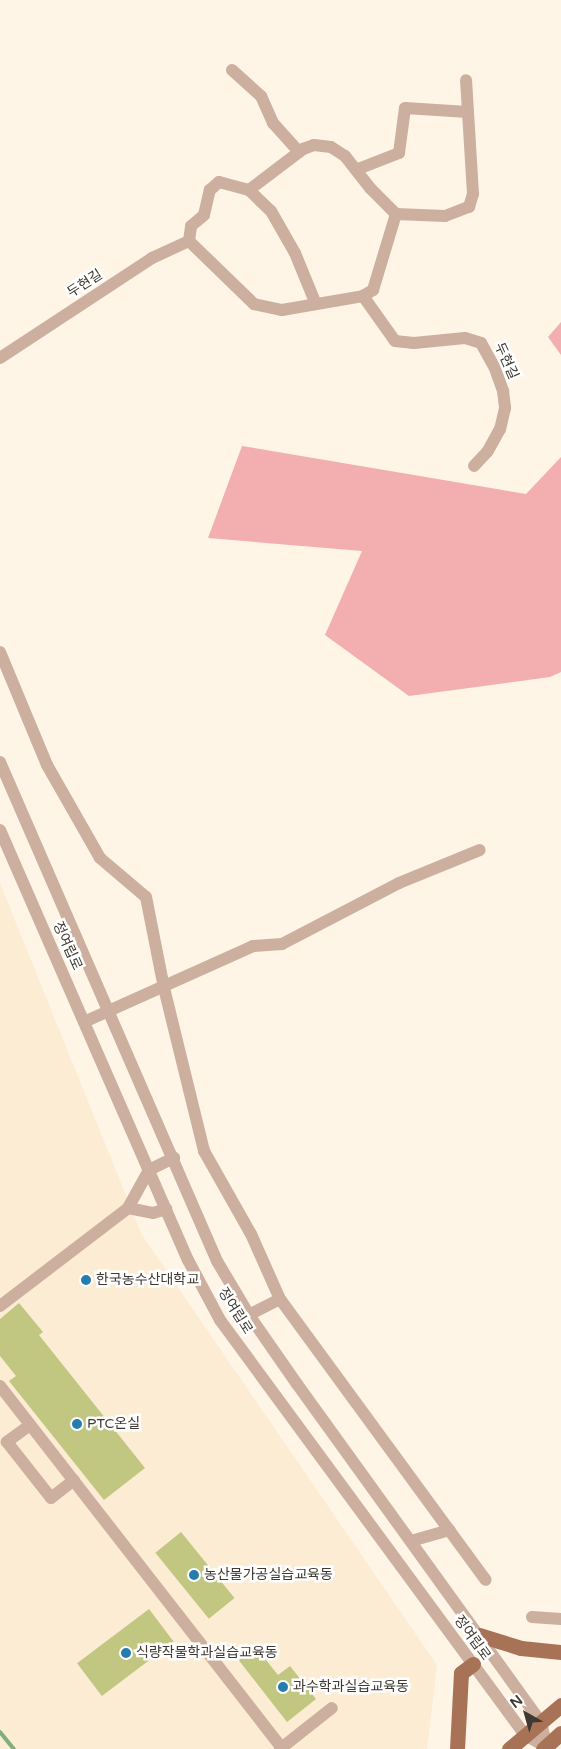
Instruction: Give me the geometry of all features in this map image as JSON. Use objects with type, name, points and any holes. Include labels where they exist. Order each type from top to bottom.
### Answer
[{"type":"main road","points":[[479,1635],[521,1648],[561,1652]]},
{"type":"main road","points":[[457,1749],[461,1672],[473,1664]]},
{"type":"main road","points":[[509,1749],[561,1704]]},
{"type":"main road","points":[[545,1748],[561,1733]]},
{"type":"street","points":[[232,70],[261,96],[273,122],[299,152]]},
{"type":"street","points":[[249,190],[299,152],[314,145],[331,147],[345,156],[358,169],[370,188],[396,214],[445,216],[469,207],[473,194],[466,80]]},
{"type":"street","points":[[358,169],[399,153],[405,108],[468,112]]},
{"type":"street","points":[[315,302],[295,253],[272,211],[249,190],[219,182],[210,190],[204,215],[191,226],[190,241],[254,304],[282,310],[315,302],[363,296],[373,290],[396,214]]},
{"type":"street","name":"두현길","points":[[0,358],[152,258],[190,241]]},
{"type":"street","name":"두현길","points":[[363,296],[395,340],[414,343],[465,338],[481,343],[494,366],[503,391],[505,408],[500,429],[487,452],[474,466]]},
{"type":"street","points":[[0,652],[47,765],[100,858],[146,897],[164,988],[204,1152],[251,1234],[280,1299],[486,1580]]},
{"type":"street","name":"정여립로","points":[[0,762],[107,1012],[174,1158],[217,1261],[249,1315],[541,1722],[545,1748]]},
{"type":"street","name":"정여립로","points":[[0,830],[188,1260],[220,1320],[525,1735],[545,1748]]},
{"type":"street","points":[[84,1022],[164,988],[254,946],[282,944],[400,883],[480,850]]},
{"type":"street","points":[[0,1306],[128,1208],[149,1170],[174,1158]]},
{"type":"street","points":[[128,1208],[153,1214],[166,1210]]},
{"type":"street","name":"정여립로","points":[[249,1315],[280,1299]]},
{"type":"street","points":[[0,1386],[281,1748],[332,1708]]},
{"type":"street","points":[[30,1425],[6,1442],[51,1498],[74,1480]]},
{"type":"street","points":[[411,1541],[449,1530]]},
{"type":"street","points":[[532,1617],[561,1618]]},
{"type":"shaded area","points":[[561,322],[561,355],[548,337]]},
{"type":"shaded area","points":[[242,446],[526,494],[561,457],[561,672],[550,677],[409,696],[325,635],[362,551],[208,538]]},
{"type":"shaded area","name":"한국농수산대학교","points":[[0,883],[142,1235],[437,1665],[427,1749],[0,1749]]},
{"type":"building","name":"PTC온실","points":[[19,1303],[43,1332],[39,1335],[145,1468],[104,1500],[9,1381],[16,1376],[0,1356],[0,1319]]},
{"type":"building","name":"농산물가공실습교육동","points":[[181,1532],[234,1598],[209,1619],[155,1553]]},
{"type":"building","name":"식량작물학과실습교육동","points":[[149,1609],[174,1642],[102,1696],[77,1663]]},
{"type":"building","name":"과수학과실습교육동","points":[[254,1645],[278,1675],[290,1666],[316,1699],[287,1722],[237,1658]]},
{"type":"waterway","points":[[0,1732],[14,1749]]},
{"type":"place","name":"한국농수산대학교","points":[[86,1280]]},
{"type":"place","name":"PTC온실","points":[[77,1424]]},
{"type":"place","name":"농산물가공실습교육동","points":[[194,1575]]},
{"type":"place","name":"식량작물학과실습교육동","points":[[126,1653]]},
{"type":"place","name":"과수학과실습교육동","points":[[283,1687]]}]
